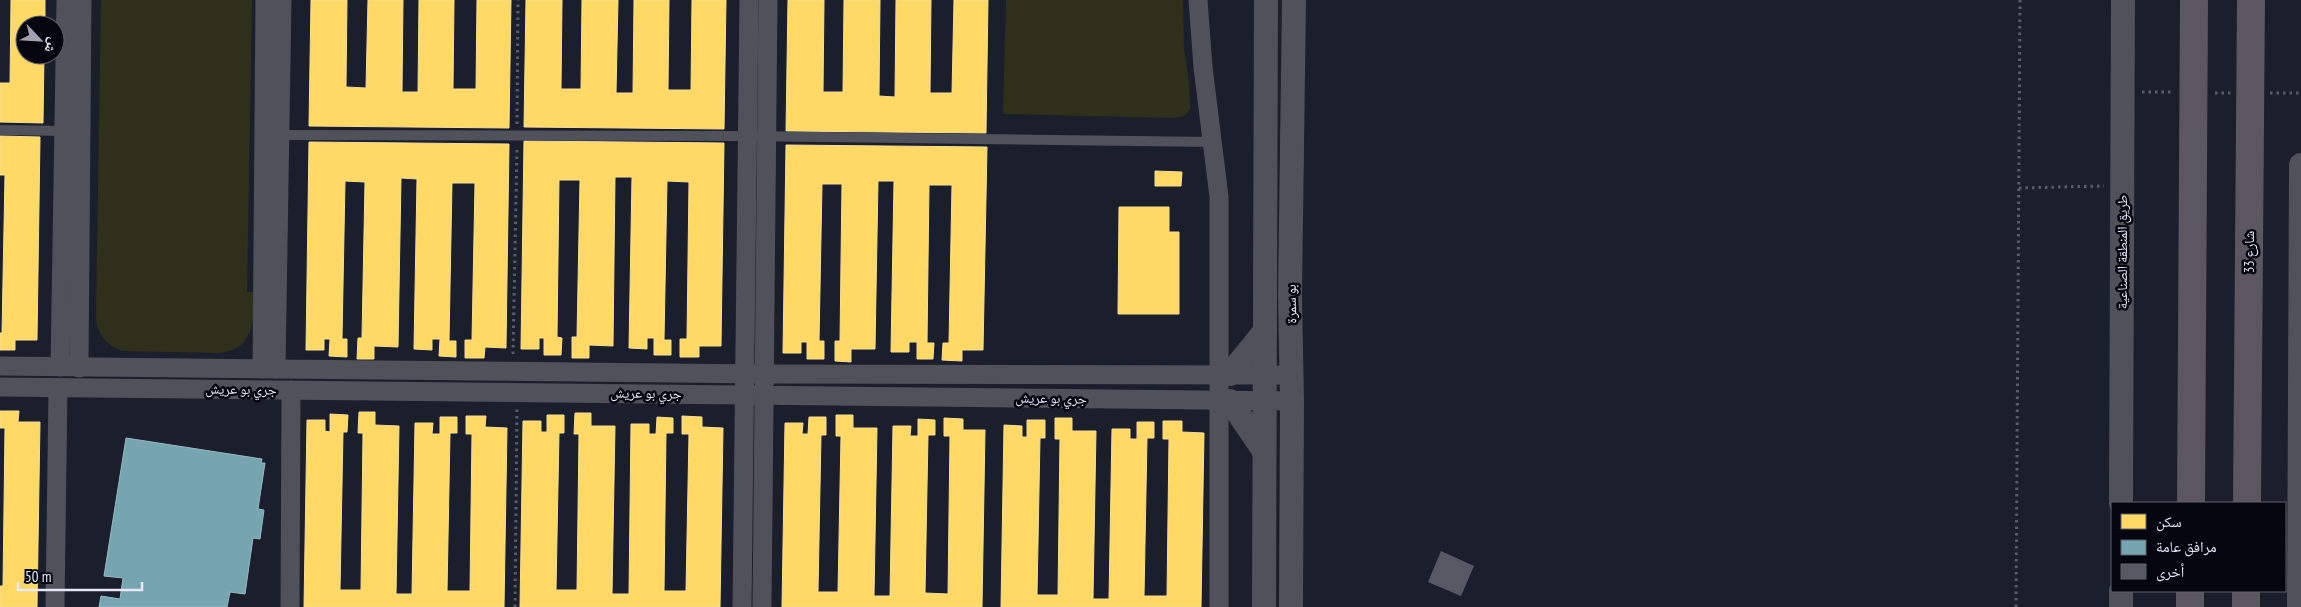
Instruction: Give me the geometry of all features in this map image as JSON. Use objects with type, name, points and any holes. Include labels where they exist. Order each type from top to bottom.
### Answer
[{"type":"highway","points":[[2191,502],[2194,0]]},
{"type":"highway","name":"شارع 33","points":[[2247,502],[2251,0]]},
{"type":"highway","points":[[2190,592],[2190,607]]},
{"type":"highway","points":[[2246,592],[2246,607]]},
{"type":"street","points":[[66,0],[72,131],[69,367]]},
{"type":"street","points":[[72,131],[82,0]]},
{"type":"street","points":[[265,0],[269,369]]},
{"type":"street","points":[[269,369],[279,135],[282,0]]},
{"type":"street","points":[[742,607],[749,0]]},
{"type":"street","points":[[762,607],[768,0]]},
{"type":"street","points":[[1198,0],[1203,68],[1214,142],[1219,197],[1225,374],[1219,607]]},
{"type":"street","name":"بو سمرة","points":[[1264,607],[1266,0]]},
{"type":"street","name":"بو سمرة","points":[[1291,607],[1292,375],[1290,295],[1294,0]]},
{"type":"street","name":"طريق المنطقة الصناعية","points":[[2121,502],[2123,0]]},
{"type":"street","points":[[2299,607],[2301,165]]},
{"type":"street","points":[[1225,374],[1265,331]]},
{"type":"street","name":"جري بو عريش","points":[[0,366],[764,374],[1292,375]]},
{"type":"street","name":"جري بو عريش","points":[[0,387],[1292,401]]},
{"type":"street","points":[[56,607],[58,388]]},
{"type":"street","points":[[290,607],[291,390]]},
{"type":"street","points":[[1225,400],[1264,452]]},
{"type":"street","points":[[2121,592],[2121,607]]},
{"type":"lane","points":[[0,130],[72,131]]},
{"type":"lane","points":[[279,135],[768,136],[1214,142]]},
{"type":"path","points":[[513,371],[518,0]]},
{"type":"path","points":[[2016,607],[2020,0]]},
{"type":"path","points":[[2019,188],[2104,186]]},
{"type":"path","points":[[515,607],[517,392]]},
{"type":"green space","points":[[101,0],[252,0],[247,292],[254,292],[253,314],[252,324],[245,341],[229,351],[216,353],[122,351],[107,342],[100,333],[96,315]]},
{"type":"green space","points":[[1006,0],[1183,0],[1184,48],[1189,82],[1190,110],[1183,117],[1172,118],[1003,114]]},
{"type":"building: سكن","points":[[11,0],[45,0],[45,15],[15,15],[15,65],[44,65],[43,123],[0,122],[0,83],[10,83]]},
{"type":"building: سكن","points":[[311,0],[347,0],[346,87],[366,88],[368,0],[403,0],[402,92],[418,92],[419,0],[454,0],[453,89],[476,89],[477,0],[511,0],[509,128],[309,126]]},
{"type":"building: سكن","points":[[526,0],[562,0],[561,89],[581,89],[582,0],[618,0],[616,93],[633,93],[634,0],[669,0],[668,90],[691,90],[692,0],[726,0],[724,129],[524,127]]},
{"type":"building: سكن","points":[[788,0],[824,0],[823,92],[843,92],[844,0],[880,0],[879,96],[895,97],[896,0],[931,0],[930,93],[952,93],[954,0],[988,0],[986,133],[786,131]]},
{"type":"building: سكن","points":[[0,136],[40,137],[37,340],[15,340],[15,350],[0,350],[0,333],[2,333],[5,175],[0,175]]},
{"type":"building: سكن","points":[[524,141],[724,143],[721,346],[699,346],[699,357],[680,357],[680,339],[687,339],[689,182],[667,181],[664,340],[671,340],[671,355],[654,355],[654,338],[647,338],[647,349],[629,348],[632,177],[615,177],[613,346],[589,345],[589,358],[572,358],[572,337],[577,337],[580,180],[559,180],[557,337],[562,338],[561,355],[544,355],[544,338],[539,338],[539,349],[521,349]]},
{"type":"building: سكن","points":[[309,142],[509,144],[506,348],[485,347],[484,358],[465,358],[465,340],[472,340],[475,183],[452,183],[449,341],[456,341],[456,357],[439,356],[440,339],[432,339],[432,350],[414,349],[417,179],[401,178],[398,347],[374,346],[374,359],[357,359],[358,338],[362,338],[365,182],[345,181],[342,339],[347,339],[347,357],[329,356],[330,339],[324,339],[324,350],[306,350]]},
{"type":"building: سكن","points":[[786,145],[987,147],[983,350],[962,350],[962,361],[942,360],[943,343],[949,343],[952,185],[929,185],[927,343],[934,343],[933,359],[917,359],[917,342],[909,342],[909,352],[891,352],[894,181],[878,181],[875,349],[851,349],[851,362],[835,361],[835,341],[840,341],[842,184],[822,184],[819,341],[824,341],[824,359],[807,359],[807,342],[801,342],[801,353],[783,353]]},
{"type":"building: سكن","points":[[1155,171],[1182,172],[1181,186],[1155,186]]},
{"type":"building: سكن","points":[[1119,207],[1169,207],[1169,232],[1179,232],[1179,314],[1118,314]]},
{"type":"building: سكن","points":[[0,411],[19,411],[18,422],[40,422],[37,607],[0,607],[0,586],[3,586],[5,428],[0,428]]},
{"type":"building: سكن","points":[[359,412],[375,412],[375,425],[399,426],[396,594],[412,594],[415,423],[433,423],[432,434],[440,434],[440,417],[457,417],[457,433],[450,433],[447,591],[470,591],[472,434],[466,434],[466,416],[486,416],[485,427],[507,428],[504,607],[304,607],[307,420],[325,420],[325,431],[330,432],[330,414],[348,415],[347,432],[343,432],[340,590],[361,590],[363,433],[358,433]]},
{"type":"building: سكن","points":[[575,413],[591,413],[591,426],[615,426],[612,594],[629,594],[631,424],[649,424],[649,434],[656,434],[657,417],[673,418],[673,433],[666,433],[664,591],[686,591],[689,434],[682,434],[682,416],[702,417],[702,427],[723,428],[720,607],[520,607],[523,421],[541,421],[541,432],[547,432],[547,415],[564,415],[564,433],[559,433],[556,590],[577,590],[579,434],[574,434]]},
{"type":"building: سكن","points":[[836,415],[853,415],[853,428],[877,428],[874,596],[890,596],[893,426],[911,426],[910,436],[918,436],[918,419],[935,420],[935,435],[928,435],[925,593],[948,594],[950,436],[944,436],[944,418],[963,419],[963,430],[985,430],[982,607],[782,607],[785,423],[803,423],[802,434],[808,434],[809,417],[826,417],[826,435],[821,435],[818,592],[838,592],[841,436],[836,436]]},
{"type":"building: سكن","points":[[1055,418],[1072,418],[1072,431],[1096,431],[1093,599],[1109,599],[1112,429],[1130,429],[1130,439],[1137,439],[1137,422],[1154,422],[1154,438],[1147,438],[1144,596],[1167,596],[1169,439],[1163,439],[1163,421],[1182,421],[1182,432],[1204,433],[1201,607],[1001,607],[1004,425],[1022,426],[1022,437],[1027,437],[1027,420],[1045,420],[1045,438],[1040,438],[1037,595],[1058,595],[1060,439],[1055,439]]},
{"type":"building: مرافق عامة","points":[[126,438],[262,459],[261,463],[265,463],[258,509],[264,510],[260,539],[253,538],[245,594],[230,592],[227,607],[99,607],[101,596],[120,599],[123,578],[104,576]]},
{"type":"building: أخرى","points":[[1441,551],[1474,566],[1461,596],[1428,582]]}]
